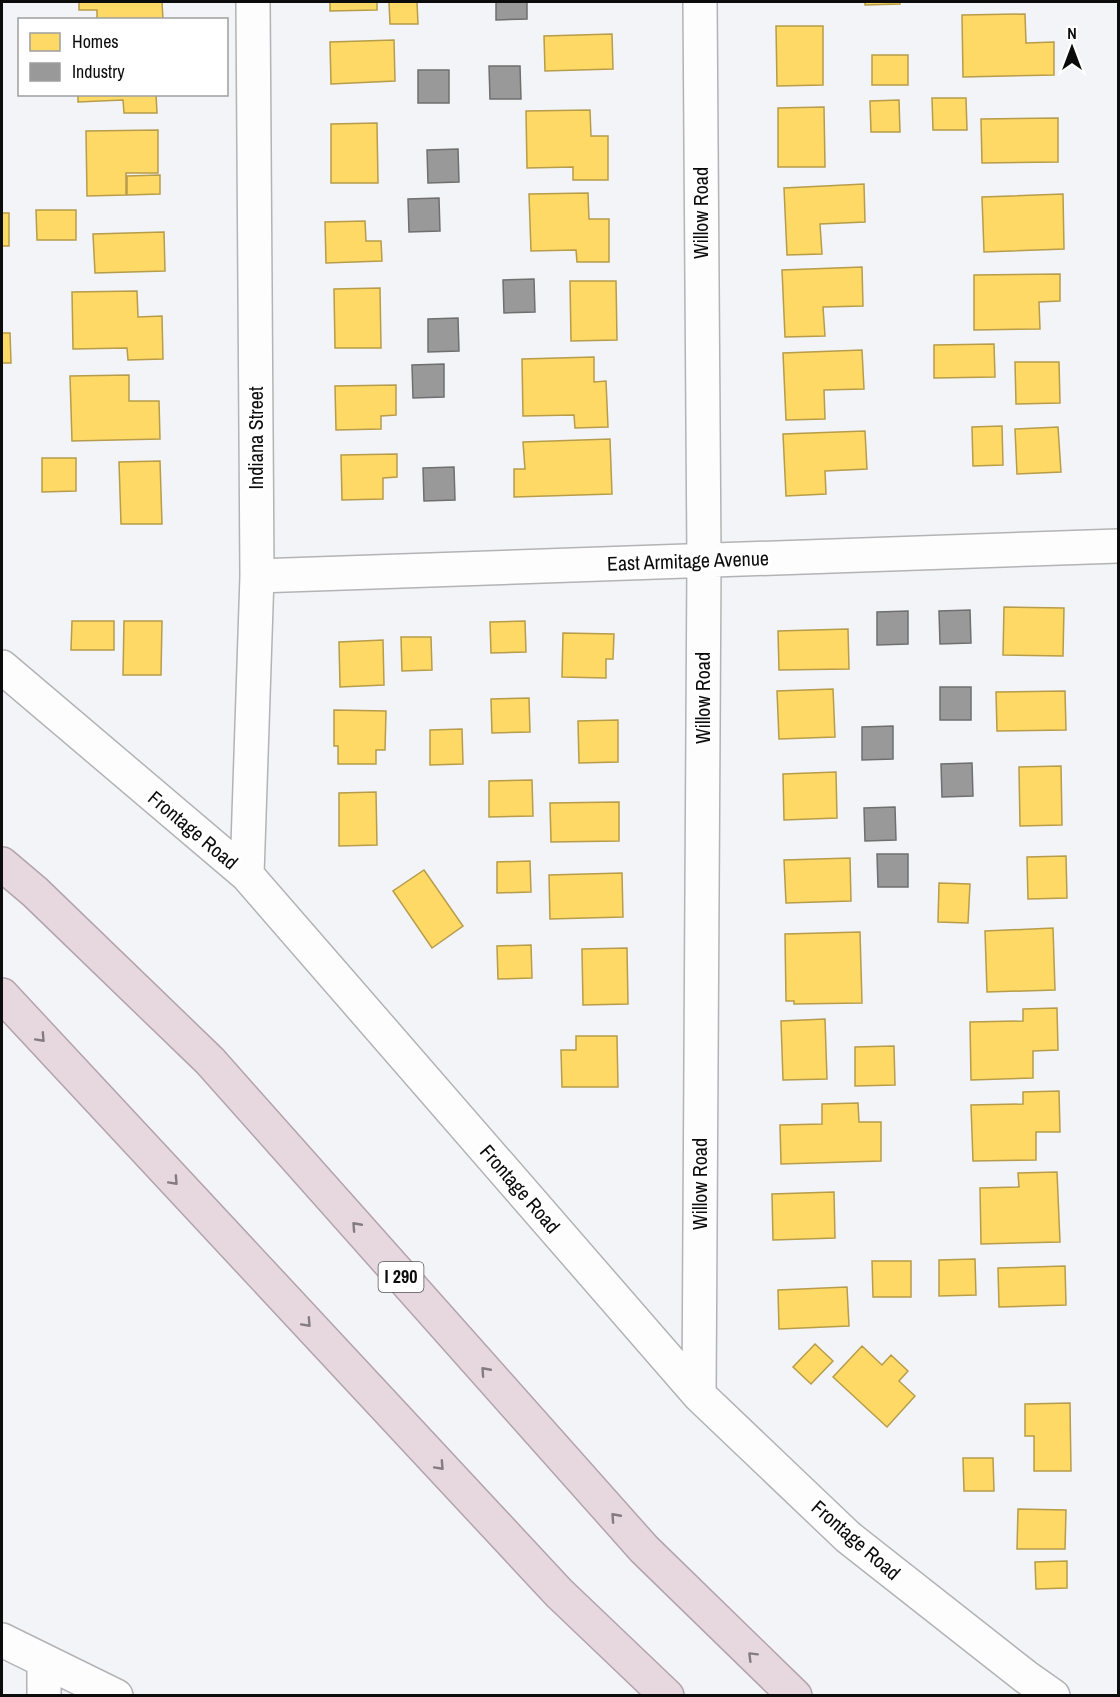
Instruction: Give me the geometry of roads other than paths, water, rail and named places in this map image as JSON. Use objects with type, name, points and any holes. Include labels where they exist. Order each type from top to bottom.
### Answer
[{"type":"highway","name":"I 290","points":[[2,864],[35,892],[210,1061],[644,1549],[795,1695]]},
{"type":"highway","points":[[2,995],[559,1593],[667,1695]]},
{"type":"street","name":"Indiana Street","points":[[247,875],[257,576],[253,2]]},
{"type":"street","name":"Willow Road","points":[[699,1395],[704,561],[700,2]]},
{"type":"street","name":"East Armitage Avenue","points":[[257,576],[1119,546]]},
{"type":"street","name":"Frontage Road","points":[[2,667],[247,875],[699,1395],[848,1537],[1026,1677],[1053,1695]]},
{"type":"street","points":[[2,1640],[116,1695]]},
{"type":"street","points":[[44,1661],[44,1695]]}]
